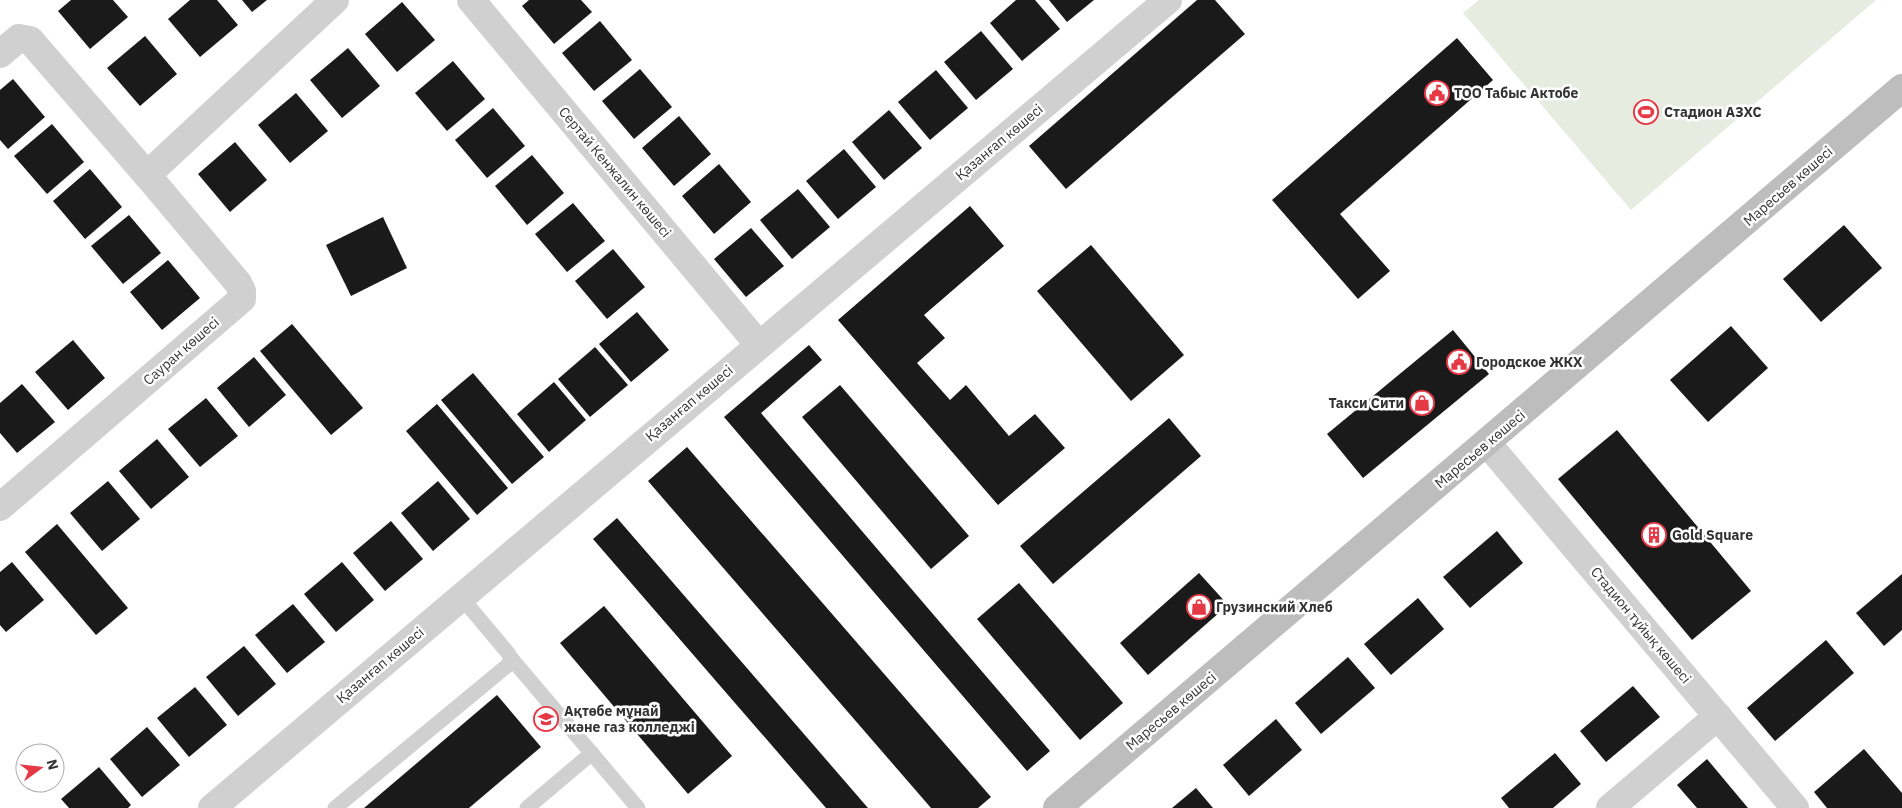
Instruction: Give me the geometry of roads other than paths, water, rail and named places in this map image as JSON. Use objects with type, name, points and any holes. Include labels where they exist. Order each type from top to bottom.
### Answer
[{"type":"main road","name":"Маресьев көшесі","points":[[1064,806],[1902,88]]},
{"type":"street","points":[[147,175],[335,0]]},
{"type":"street","name":"Сертай Кенжалин көшесі","points":[[471,0],[759,345]]},
{"type":"street","name":"Қазанғап көшесі","points":[[212,808],[1168,0]]},
{"type":"street","name":"Сауран көшесі","points":[[0,54],[19,38],[30,40],[147,175],[238,283],[242,291],[242,299],[0,507]]},
{"type":"street","name":"Стадион тұйық көшесі","points":[[1487,443],[1795,808]]},
{"type":"street","points":[[1610,808],[1718,716]]},
{"type":"lane","points":[[461,597],[638,808]]},
{"type":"lane","points":[[335,808],[508,666],[511,658]]},
{"type":"lane","points":[[527,808],[592,753]]},
{"type":"place","name":"ТОО Табыс Актобе","points":[[1437,93]]},
{"type":"place","name":"Стадион АЗХС","points":[[1646,112]]},
{"type":"place","name":"Городское ЖКХ","points":[[1459,362]]},
{"type":"place","name":"Такси Сити","points":[[1422,403]]},
{"type":"place","name":"Gold Square","points":[[1654,535]]},
{"type":"place","name":"Грузинский Хлеб","points":[[1199,607]]},
{"type":"place","name":"Ақтөбе мұнай және газ колледжі","points":[[546,719]]}]
